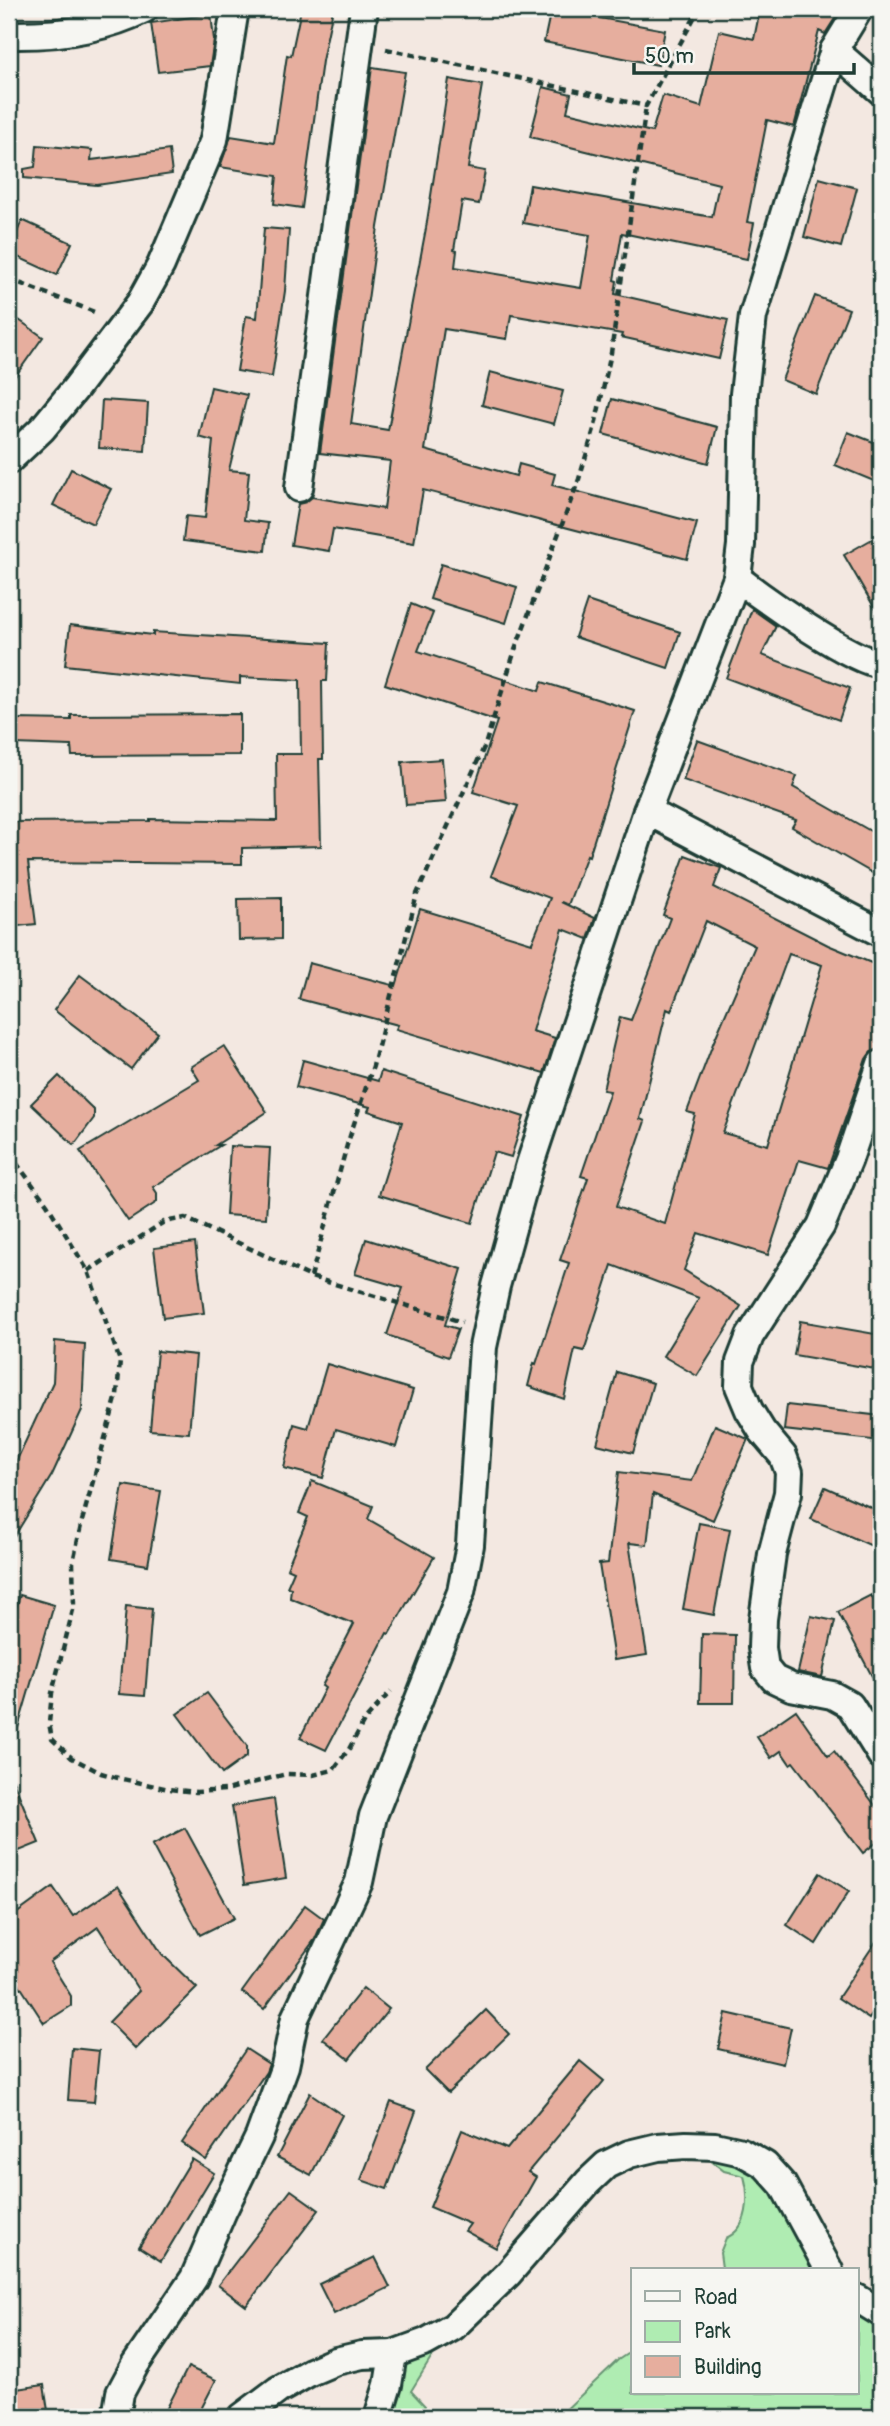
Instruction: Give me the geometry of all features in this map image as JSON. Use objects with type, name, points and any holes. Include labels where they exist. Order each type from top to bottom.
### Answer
[{"type":"street","points":[[9,35],[39,36],[77,30],[111,23],[144,9]]},
{"type":"street","points":[[9,460],[42,429],[124,324],[140,303],[160,265],[214,140],[235,9]]},
{"type":"street","points":[[299,488],[364,9]]},
{"type":"street","points":[[116,2417],[120,2393],[135,2365],[194,2278],[259,2137],[285,2066],[295,2018],[359,1882],[373,1816],[461,1592],[470,1545],[477,1409],[486,1329],[530,1164],[647,811],[737,578],[741,545],[744,394],[753,316],[834,50],[859,9]]},
{"type":"street","points":[[834,50],[881,91]]},
{"type":"street","points":[[737,578],[765,600],[811,629],[850,652],[881,664]]},
{"type":"street","points":[[647,811],[881,933]]},
{"type":"street","points":[[881,1064],[849,1159],[821,1226],[750,1336],[740,1362],[739,1386],[749,1410],[783,1456],[789,1472],[788,1493],[772,1554],[763,1619],[762,1647],[765,1668],[774,1679],[791,1687],[832,1695],[850,1705],[881,1755]]},
{"type":"street","points":[[242,2417],[278,2390],[319,2369],[362,2355],[393,2354],[426,2342],[453,2327],[508,2274],[606,2165],[629,2154],[658,2147],[715,2146],[742,2152],[765,2165],[783,2185],[827,2268]]},
{"type":"street","points":[[858,2299],[881,2313]]},
{"type":"street","points":[[378,2417],[388,2385],[393,2354]]},
{"type":"path","points":[[311,1277],[347,1144],[373,1066],[417,894],[485,745],[515,650],[596,426],[611,353],[646,106],[699,9]]},
{"type":"path","points":[[360,43],[646,106]]},
{"type":"path","points":[[9,279],[124,324]]},
{"type":"path","points":[[9,1153],[47,1204],[88,1271],[120,1361],[117,1395],[73,1562],[74,1606],[52,1693],[49,1723],[52,1739],[72,1758],[100,1773],[169,1789],[196,1792],[226,1790],[286,1774],[313,1775],[333,1770],[349,1749],[364,1721],[391,1691],[435,1661]]},
{"type":"path","points":[[88,1271],[164,1222],[185,1218],[311,1277],[486,1329]]},
{"type":"green space","points":[[706,2157],[742,2168],[764,2183],[789,2218],[813,2268],[722,2268],[720,2253],[726,2238],[734,2233],[743,2220],[747,2203],[744,2176],[724,2171]]},
{"type":"green space","points":[[858,2310],[881,2321],[881,2417],[558,2417],[618,2360],[631,2351],[631,2394],[858,2394]]},
{"type":"green space","points":[[435,2352],[411,2391],[425,2406],[419,2417],[386,2417],[404,2366]]},
{"type":"building","points":[[301,9],[333,9],[322,61],[302,208],[274,204],[277,176],[220,167],[231,136],[274,143],[287,55],[291,56]]},
{"type":"building","points":[[551,9],[665,30],[658,65],[544,42]]},
{"type":"building","points":[[760,9],[841,9],[825,34],[819,31],[794,127],[767,120],[747,222],[754,223],[747,259],[622,233],[614,280],[617,281],[615,294],[728,320],[719,359],[621,337],[622,334],[511,315],[507,339],[444,329],[425,450],[516,476],[519,464],[555,474],[552,485],[697,523],[687,559],[423,490],[414,543],[333,529],[329,551],[291,545],[298,504],[312,497],[384,509],[390,461],[320,453],[372,67],[405,72],[378,227],[351,424],[388,430],[426,228],[449,79],[482,85],[468,168],[485,171],[479,204],[462,201],[454,250],[457,251],[455,267],[581,288],[590,235],[523,223],[530,185],[712,217],[719,184],[530,137],[543,87],[571,94],[567,112],[652,132],[663,95],[701,107],[719,31],[754,39]]},
{"type":"building","points":[[211,14],[214,40],[210,66],[158,72],[151,23]]},
{"type":"building","points":[[37,145],[92,150],[91,160],[169,150],[172,174],[97,185],[24,178],[24,169],[35,167]]},
{"type":"building","points":[[819,178],[857,188],[841,247],[804,237]]},
{"type":"building","points":[[22,220],[72,243],[57,275],[9,253]]},
{"type":"building","points":[[264,228],[289,230],[285,291],[272,377],[237,371],[246,316],[257,318]]},
{"type":"building","points":[[815,296],[849,309],[816,394],[782,380]]},
{"type":"building","points":[[9,313],[43,337],[9,385]]},
{"type":"building","points":[[490,372],[563,391],[554,424],[482,405]]},
{"type":"building","points":[[211,387],[247,395],[229,470],[249,472],[244,520],[268,523],[265,551],[183,541],[186,516],[205,518],[213,441],[199,437]]},
{"type":"building","points":[[612,399],[717,427],[708,463],[603,434]]},
{"type":"building","points":[[102,400],[148,403],[145,451],[99,448]]},
{"type":"building","points":[[848,432],[881,445],[881,484],[835,465]]},
{"type":"building","points":[[71,469],[111,489],[93,524],[53,505]]},
{"type":"building","points":[[874,538],[881,550],[881,619],[844,555]]},
{"type":"building","points":[[441,564],[517,587],[506,623],[430,599]]},
{"type":"building","points":[[587,601],[680,632],[668,668],[575,637]]},
{"type":"building","points":[[411,604],[433,613],[418,651],[539,691],[542,682],[635,711],[589,856],[587,855],[568,905],[561,902],[595,918],[588,939],[563,929],[532,1031],[555,1038],[544,1073],[396,1029],[398,1025],[299,999],[309,963],[396,986],[420,909],[532,943],[550,898],[491,876],[518,806],[473,792],[497,721],[385,684]]},
{"type":"building","points":[[752,609],[776,626],[762,655],[850,688],[839,720],[726,678]]},
{"type":"building","points":[[70,625],[153,635],[153,632],[329,643],[327,681],[322,681],[323,759],[319,759],[321,846],[242,848],[242,864],[28,862],[36,924],[9,927],[9,822],[150,819],[277,821],[276,754],[301,754],[300,680],[240,677],[240,684],[65,665]]},
{"type":"building","points":[[240,714],[240,755],[72,756],[71,746],[15,744],[16,719],[71,720],[71,715]]},
{"type":"building","points":[[697,740],[797,776],[793,787],[881,837],[881,878],[792,827],[796,820],[683,780]]},
{"type":"building","points":[[442,759],[446,802],[406,805],[402,762]]},
{"type":"building","points":[[685,855],[721,868],[714,887],[828,945],[881,967],[881,1049],[871,1052],[866,1059],[828,1168],[799,1160],[768,1255],[698,1233],[684,1270],[741,1306],[697,1376],[663,1356],[699,1298],[612,1265],[584,1351],[575,1349],[564,1399],[528,1386],[569,1263],[560,1260],[588,1178],[581,1176],[610,1091],[603,1090],[620,1017],[631,1020],[670,918],[663,915]],"holes":[[[706,921],[755,946],[687,1112],[695,1114],[665,1224],[616,1207],[645,1121],[640,1119],[667,1009],[671,1011]],[[789,954],[822,965],[768,1145],[723,1133]]]},
{"type":"building","points":[[281,898],[281,939],[239,940],[238,899]]},
{"type":"building","points":[[80,975],[158,1033],[131,1069],[54,1010]]},
{"type":"building","points":[[224,1046],[267,1112],[216,1145],[221,1145],[153,1187],[157,1193],[157,1202],[128,1221],[80,1151],[199,1080],[191,1067]]},
{"type":"building","points":[[303,1060],[378,1081],[381,1071],[524,1117],[511,1157],[494,1152],[472,1223],[379,1195],[402,1122],[368,1111],[370,1107],[296,1087]]},
{"type":"building","points":[[59,1076],[94,1110],[94,1118],[74,1145],[31,1104]]},
{"type":"building","points":[[230,1146],[270,1148],[266,1218],[226,1215]]},
{"type":"building","points":[[366,1239],[462,1269],[445,1325],[458,1329],[448,1357],[387,1335],[403,1288],[355,1274]]},
{"type":"building","points":[[195,1243],[204,1313],[163,1318],[154,1248]]},
{"type":"building","points":[[800,1321],[881,1335],[881,1370],[794,1355]]},
{"type":"building","points":[[55,1341],[85,1344],[82,1410],[52,1475],[9,1545],[9,1477],[53,1382]]},
{"type":"building","points":[[157,1351],[196,1355],[189,1433],[150,1430]]},
{"type":"building","points":[[327,1364],[413,1390],[396,1447],[336,1429],[323,1478],[284,1468],[294,1424],[308,1428]]},
{"type":"building","points":[[617,1372],[653,1383],[633,1453],[597,1444]]},
{"type":"building","points":[[787,1405],[881,1416],[881,1441],[784,1430]]},
{"type":"building","points":[[715,1425],[748,1439],[713,1520],[653,1494],[647,1545],[629,1543],[647,1655],[614,1660],[599,1564],[608,1563],[619,1472],[692,1481]]},
{"type":"building","points":[[312,1481],[373,1506],[368,1519],[434,1557],[389,1634],[387,1633],[326,1750],[300,1738],[325,1688],[322,1686],[354,1624],[290,1598],[291,1588],[287,1587],[294,1571],[287,1568],[308,1517],[299,1513]]},
{"type":"building","points":[[123,1485],[161,1491],[148,1565],[111,1559]]},
{"type":"building","points":[[825,1487],[881,1512],[881,1550],[811,1519]]},
{"type":"building","points":[[699,1523],[730,1529],[714,1615],[683,1609]]},
{"type":"building","points":[[20,1595],[54,1605],[15,1738],[9,1737],[9,1632]]},
{"type":"building","points":[[871,1595],[881,1614],[881,1693],[838,1612]]},
{"type":"building","points":[[126,1606],[152,1609],[145,1696],[119,1694]]},
{"type":"building","points":[[811,1616],[835,1621],[822,1677],[798,1672]]},
{"type":"building","points":[[702,1634],[735,1635],[734,1703],[700,1703]]},
{"type":"building","points":[[207,1693],[247,1746],[247,1756],[222,1774],[177,1714]]},
{"type":"building","points":[[796,1710],[828,1756],[834,1751],[881,1813],[881,1839],[863,1853],[793,1762],[790,1764],[781,1751],[771,1758],[757,1737]]},
{"type":"building","points":[[9,1771],[39,1843],[9,1855]]},
{"type":"building","points":[[274,1799],[286,1878],[244,1885],[232,1806]]},
{"type":"building","points":[[185,1828],[234,1918],[200,1935],[152,1845]]},
{"type":"building","points":[[820,1873],[849,1891],[816,1944],[787,1925]]},
{"type":"building","points":[[118,1886],[162,1954],[197,1988],[136,2049],[109,2022],[139,1991],[98,1927],[50,1962],[71,1996],[71,2006],[44,2023],[9,1969],[9,1919],[53,1887],[73,1916]]},
{"type":"building","points":[[305,1905],[324,1919],[315,1939],[264,2009],[242,1992]]},
{"type":"building","points":[[881,1934],[881,2001],[869,2019],[838,1998]]},
{"type":"building","points":[[363,1988],[389,2009],[349,2059],[323,2039]]},
{"type":"building","points":[[486,2010],[509,2034],[448,2093],[425,2070]]},
{"type":"building","points":[[726,2013],[791,2028],[783,2064],[718,2049]]},
{"type":"building","points":[[72,2048],[99,2051],[94,2102],[68,2100]]},
{"type":"building","points":[[246,2049],[269,2064],[206,2160],[182,2143]]},
{"type":"building","points":[[580,2061],[604,2081],[528,2172],[536,2177],[496,2248],[465,2231],[470,2224],[430,2207],[462,2130],[507,2149]]},
{"type":"building","points":[[310,2093],[342,2115],[311,2175],[277,2157]]},
{"type":"building","points":[[391,2102],[416,2111],[387,2189],[361,2180]]},
{"type":"building","points":[[192,2159],[214,2173],[161,2261],[139,2247]]},
{"type":"building","points":[[291,2190],[319,2210],[246,2306],[218,2285]]},
{"type":"building","points":[[375,2257],[390,2287],[334,2314],[319,2284]]},
{"type":"building","points":[[188,2367],[216,2380],[197,2417],[182,2417],[166,2410]]},
{"type":"building","points":[[44,2385],[49,2417],[9,2417],[9,2390]]}]
